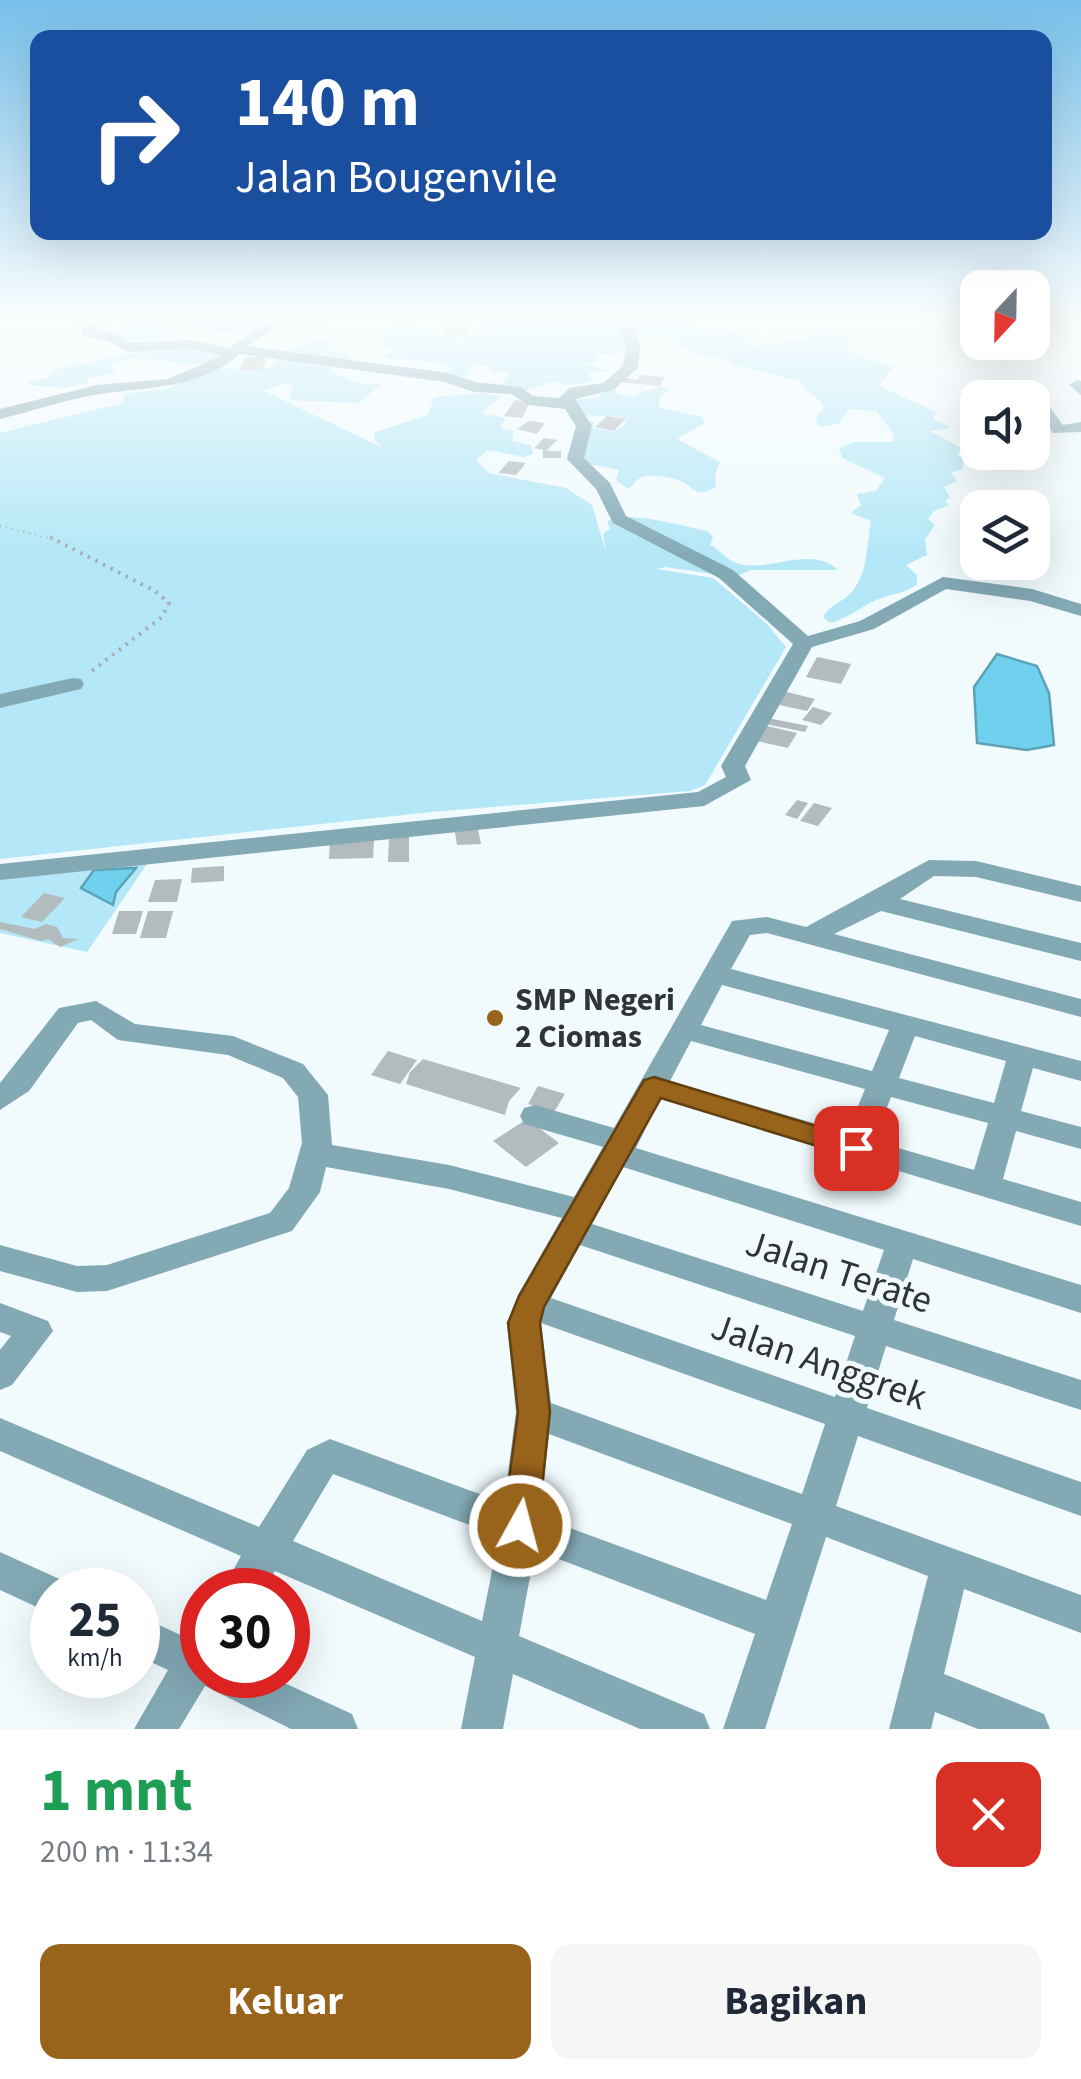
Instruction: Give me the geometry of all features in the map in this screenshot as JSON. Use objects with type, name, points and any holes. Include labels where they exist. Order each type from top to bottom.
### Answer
[{"type":"street","points":[[0,414],[74,396]]},
{"type":"street","points":[[523,396],[529,400],[567,404],[584,426],[575,459],[604,488],[620,519],[726,574],[804,643]]},
{"type":"street","points":[[567,404],[569,396]]},
{"type":"street","points":[[1050,418],[1059,430],[1081,427]]},
{"type":"street","points":[[0,872],[704,799],[739,780],[733,766],[804,643],[867,625],[943,583],[1032,595],[1081,610]]},
{"type":"street","points":[[0,701],[73,684]]},
{"type":"street","points":[[808,936],[878,902],[929,868],[948,866],[1081,894]]},
{"type":"street","points":[[878,902],[1081,952]]},
{"type":"street","points":[[482,1729],[520,1526],[534,1412],[524,1323],[530,1305],[741,927],[767,926],[1081,1008]]},
{"type":"street","points":[[715,974],[1081,1072]]},
{"type":"street","points":[[0,1098],[20,1084],[69,1016],[96,1010],[128,1034],[233,1046],[293,1071],[313,1095],[314,1152],[304,1192],[281,1222],[107,1278],[77,1279],[0,1258]]},
{"type":"street","points":[[856,1148],[905,1025]]},
{"type":"street","points":[[685,1030],[1081,1138]]},
{"type":"street","points":[[985,1187],[1022,1056]]},
{"type":"street","points":[[654,1087],[1081,1214]]},
{"type":"street","points":[[534,1116],[902,1244],[1081,1299]]},
{"type":"street","name":"Jalan Terate","points":[[314,1152],[449,1177],[874,1328],[1081,1394]]},
{"type":"street","points":[[744,1729],[902,1244]]},
{"type":"street","name":"Jalan Anggrek","points":[[530,1305],[1081,1500]]},
{"type":"street","points":[[0,1317],[36,1332],[0,1375]]},
{"type":"street","points":[[534,1412],[1081,1614]]},
{"type":"street","points":[[0,1434],[688,1729]]},
{"type":"street","points":[[256,1568],[320,1462],[330,1454],[778,1624]]},
{"type":"street","points":[[910,1729],[950,1566]]},
{"type":"street","points":[[0,1570],[30,1584]]},
{"type":"street","points":[[920,1685],[1029,1729]]},
{"type":"street","points":[[155,1729],[180,1698]]},
{"type":"street","points":[[274,1698],[337,1729]]},
{"type":"path","points":[[0,526],[52,538],[155,591],[168,603],[162,618],[73,684]]},
{"type":"shaded area","points":[[274,396],[383,448],[374,439],[375,432],[428,415],[434,397],[501,397],[481,413],[505,418],[500,428],[514,431],[512,441],[531,445],[533,454],[524,457],[488,450],[476,460],[489,473],[566,488],[592,505],[606,552],[603,534],[610,529],[607,521],[642,518],[707,531],[713,537],[710,545],[736,563],[762,565],[815,559],[838,570],[751,570],[734,577],[656,569],[713,578],[766,623],[786,647],[705,785],[690,791],[431,812],[0,859],[0,433],[123,403],[123,397]]},
{"type":"shaded area","points":[[290,396],[368,396],[359,403],[289,400]]},
{"type":"shaded area","points":[[661,396],[661,408],[702,417],[704,423],[677,439],[720,462],[716,487],[700,492],[678,480],[648,476],[628,489],[616,480],[619,470],[574,461],[567,455],[579,429],[576,421],[594,422],[593,428],[613,432],[627,424],[622,417],[579,415],[575,400]]},
{"type":"shaded area","points":[[813,396],[900,396],[936,412],[933,419],[951,428],[930,431],[960,447],[960,470],[951,473],[957,481],[944,487],[950,497],[945,501],[949,505],[934,511],[928,519],[935,525],[925,539],[927,555],[906,565],[917,575],[917,585],[830,623],[823,617],[855,589],[863,570],[871,521],[851,513],[861,505],[857,494],[876,491],[885,478],[842,458],[839,448],[854,442],[894,442],[893,433],[876,411],[849,409],[839,423],[820,427],[815,419],[824,408]]},
{"type":"shaded area","points":[[149,861],[87,952],[0,933],[0,878]]},
{"type":"water","points":[[997,654],[1037,666],[1049,693],[1054,745],[1027,750],[977,743],[974,687]]},
{"type":"water","points":[[136,868],[116,892],[113,905],[81,888],[94,870]]},
{"type":"building","points":[[515,400],[530,402],[522,418],[504,416]]},
{"type":"building","points":[[607,416],[625,419],[614,431],[595,427]]},
{"type":"building","points":[[529,421],[545,423],[537,434],[517,429]]},
{"type":"building","points":[[544,438],[557,440],[546,451],[561,451],[561,458],[543,458],[543,450],[534,448]]},
{"type":"building","points":[[509,461],[526,463],[516,475],[498,473]]},
{"type":"building","points":[[817,657],[851,664],[841,684],[806,677]]},
{"type":"building","points":[[783,691],[815,699],[807,711],[775,704]]},
{"type":"building","points":[[813,707],[832,713],[821,725],[802,720]]},
{"type":"building","points":[[768,718],[808,726],[805,732],[765,724]]},
{"type":"building","points":[[767,726],[797,733],[788,748],[757,741]]},
{"type":"building","points":[[797,800],[808,803],[797,819],[785,815]]},
{"type":"building","points":[[814,803],[832,808],[818,826],[800,821]]},
{"type":"building","points":[[477,824],[481,844],[457,845],[454,826]]},
{"type":"building","points":[[409,836],[409,862],[388,862],[389,837]]},
{"type":"building","points":[[374,839],[373,858],[329,859],[330,840]]},
{"type":"building","points":[[224,866],[224,881],[191,883],[192,868]]},
{"type":"building","points":[[182,879],[177,902],[148,902],[155,880]]},
{"type":"building","points":[[44,893],[65,898],[42,922],[21,917]]},
{"type":"building","points":[[119,911],[143,911],[136,934],[112,934]]},
{"type":"building","points":[[148,911],[173,911],[166,938],[140,938]]},
{"type":"building","points":[[0,922],[35,929],[46,924],[57,927],[63,938],[79,939],[60,947],[48,939],[41,941],[0,929]]},
{"type":"building","points":[[388,1051],[417,1060],[400,1084],[371,1075]]},
{"type":"building","points":[[423,1059],[521,1088],[509,1101],[505,1115],[406,1084],[410,1072]]},
{"type":"building","points":[[538,1086],[565,1094],[554,1112],[528,1104]]},
{"type":"building","points":[[527,1119],[559,1143],[526,1167],[493,1141]]},
{"type":"place","name":"SMP Negeri 2 Ciomas","points":[[495,1018]]},
{"type":"route","points":[[520,1526],[534,1412],[524,1323],[571,1230],[654,1087],[856,1148]]}]
